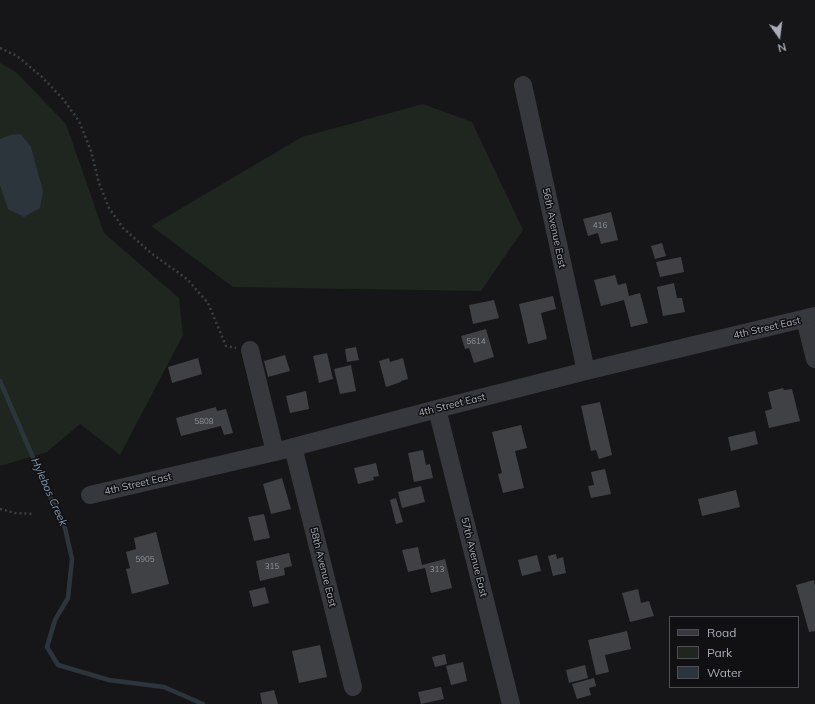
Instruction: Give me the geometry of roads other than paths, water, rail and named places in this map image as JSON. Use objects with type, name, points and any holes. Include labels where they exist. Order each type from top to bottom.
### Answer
[{"type":"street","name":"56th Avenue East","points":[[523,85],[586,371]]},
{"type":"street","name":"4th Street East","points":[[90,495],[275,452],[586,371],[810,318]]},
{"type":"street","points":[[810,318],[815,359]]},
{"type":"street","points":[[250,350],[275,452]]},
{"type":"street","name":"57th Avenue East","points":[[437,409],[511,704]]},
{"type":"street","name":"58th Avenue East","points":[[293,447],[353,687]]},
{"type":"water","points":[[21,134],[31,147],[43,191],[40,208],[24,217],[8,209],[0,185],[0,139],[10,135]]},
{"type":"waterway","name":"Hylebos Creek","points":[[0,381],[65,528],[72,559],[68,598],[55,620],[47,647],[58,665],[109,680],[164,687],[203,704]]}]
